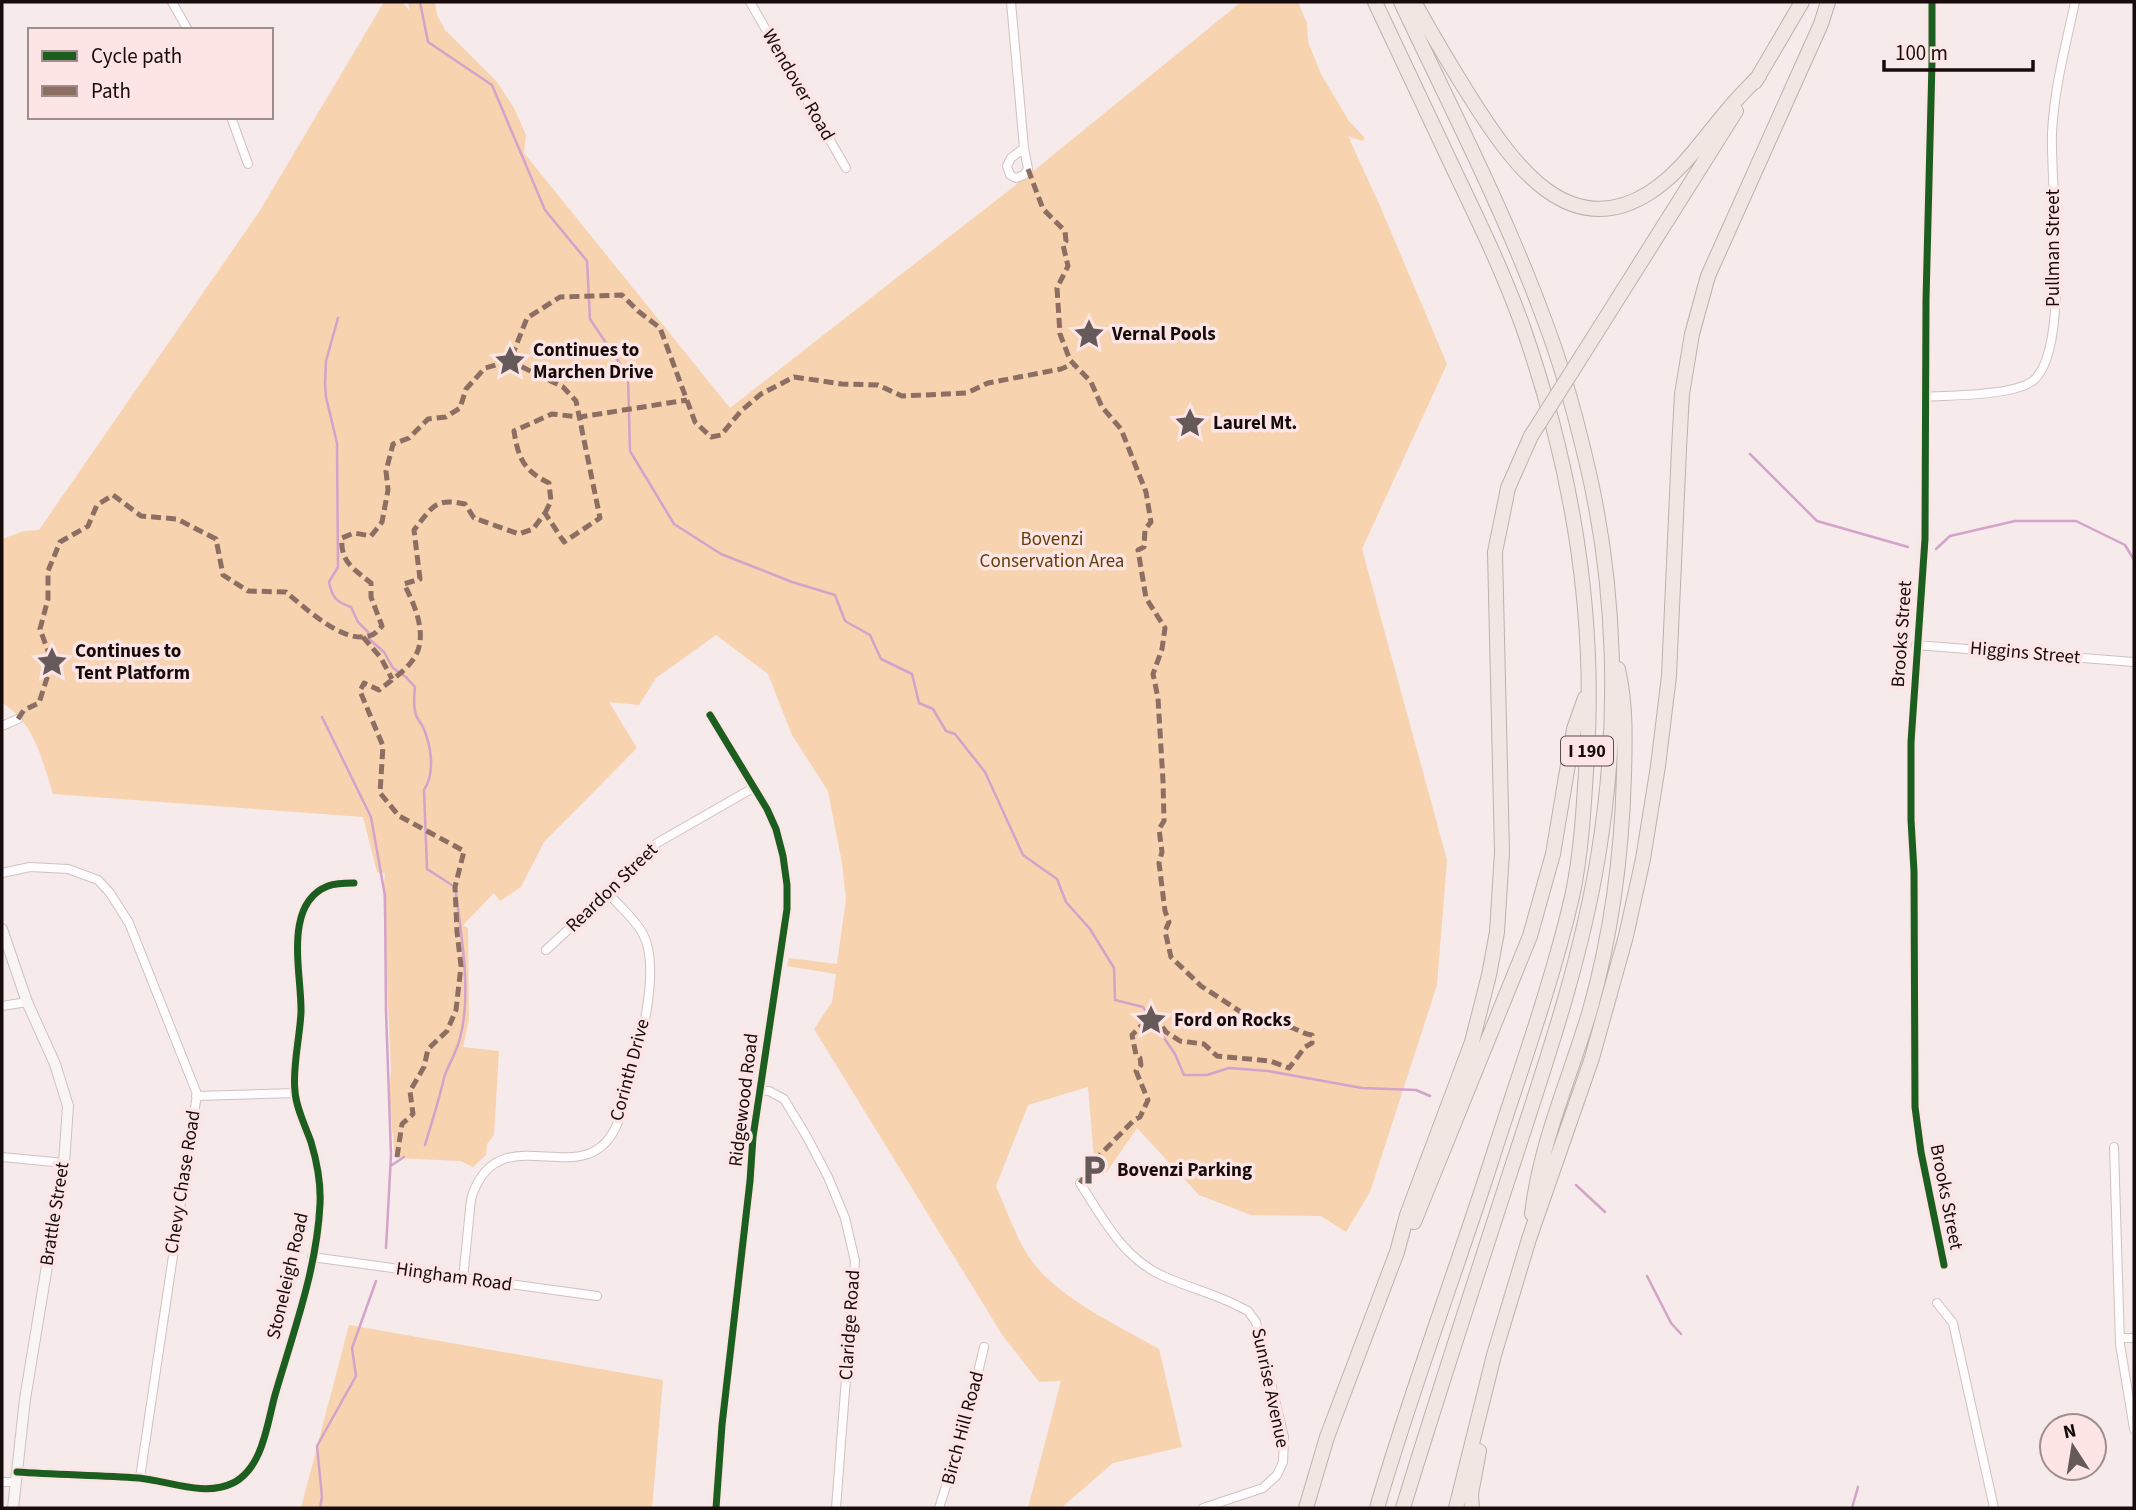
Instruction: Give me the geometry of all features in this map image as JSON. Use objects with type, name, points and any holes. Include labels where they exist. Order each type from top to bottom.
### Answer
[{"type":"highway","name":"I 190","points":[[1375,2],[1489,242],[1522,323],[1543,388],[1566,478],[1579,549],[1586,604],[1590,687],[1584,806],[1573,892],[1551,978],[1377,1508]]},
{"type":"highway","name":"I 190","points":[[1401,2],[1480,170],[1545,320],[1585,457],[1604,558],[1613,693],[1604,817],[1598,859],[1575,964],[1550,1054],[1444,1374],[1403,1508]]},
{"type":"highway","points":[[1415,2],[1458,78],[1512,160],[1549,192],[1568,202],[1584,206],[1604,207],[1628,203],[1659,186],[1683,163],[1759,76]]},
{"type":"highway","points":[[1306,1508],[1327,1437],[1472,1042],[1489,975],[1497,932],[1502,852],[1495,552],[1508,488],[1531,436],[1759,76],[1801,2]]},
{"type":"highway","points":[[1456,1508],[1480,1408],[1529,1239],[1592,1058],[1626,936],[1643,859],[1669,676],[1679,435],[1682,394],[1692,334],[1708,276],[1821,24],[1828,2]]},
{"type":"highway","points":[[1529,1239],[1536,1182],[1589,1011],[1605,950],[1616,892],[1623,816],[1624,694],[1611,638]]},
{"type":"highway","points":[[1397,1252],[1408,1237],[1530,936],[1553,854],[1574,729],[1590,687]]},
{"type":"highway","points":[[1472,1508],[1472,1487],[1482,1435],[1480,1408]]},
{"type":"street","points":[[172,2],[187,28]]},
{"type":"street","name":"Wendover Road","points":[[750,2],[846,168]]},
{"type":"street","points":[[1011,2],[1024,148]]},
{"type":"street","name":"Brooks Street","points":[[1932,2],[1925,539],[1911,742],[1911,820],[1914,871],[1914,1083],[1919,1141],[1944,1265]]},
{"type":"street","name":"Pullman Street","points":[[1925,397],[2012,390],[2034,380],[2045,363],[2051,345],[2056,292],[2052,132],[2075,2]]},
{"type":"street","points":[[232,119],[248,164]]},
{"type":"street","name":"Higgins Street","points":[[1916,645],[2134,662]]},
{"type":"street","name":"Ridgewood Road","points":[[710,715],[767,809],[776,829],[787,885],[787,909],[752,1137],[750,1181],[722,1425],[716,1508]]},
{"type":"street","points":[[2,726],[18,719]]},
{"type":"street","name":"Reardon Street","points":[[547,950],[657,843],[753,788]]},
{"type":"street","name":"Chevy Chase Road","points":[[2,873],[30,867],[68,869],[98,880],[110,892],[129,923],[196,1096],[140,1478]]},
{"type":"street","name":"Stoneleigh Road","points":[[2,1482],[17,1477],[140,1478],[197,1488],[216,1488],[235,1482],[251,1469],[262,1441],[306,1287],[319,1209],[319,1182],[313,1150],[295,1093],[300,1022],[298,958],[301,917],[304,907],[318,891],[335,884],[354,883]]},
{"type":"street","name":"Corinth Drive","points":[[463,1279],[472,1194],[484,1173],[498,1162],[530,1154],[580,1158],[598,1150],[611,1139],[618,1122],[649,998],[652,973],[650,951],[642,932],[608,893]]},
{"type":"street","name":"Brattle Street","points":[[2,929],[27,1002],[55,1064],[68,1106],[64,1163],[25,1399],[13,1508]]},
{"type":"street","points":[[2,1006],[27,1002]]},
{"type":"street","name":"Claridge Road","points":[[760,1090],[775,1093],[784,1100],[807,1138],[841,1207],[855,1261],[836,1508]]},
{"type":"street","points":[[196,1096],[295,1093]]},
{"type":"street","points":[[2114,1147],[2120,1338],[2134,1429]]},
{"type":"street","points":[[2,1157],[64,1163]]},
{"type":"street","name":"Sunrise Avenue","points":[[1080,1183],[1111,1230],[1133,1257],[1164,1277],[1248,1311],[1256,1322],[1284,1437],[1283,1462],[1277,1475],[1263,1488],[1203,1508]]},
{"type":"street","name":"Hingham Road","points":[[312,1257],[597,1296]]},
{"type":"street","points":[[1937,1303],[1953,1323],[1994,1508]]},
{"type":"street","points":[[2120,1338],[2134,1338]]},
{"type":"street","name":"Birch Hill Road","points":[[939,1508],[965,1427],[984,1346]]},
{"type":"green space","name":"Bovenzi Conservation Area","points":[[384,2],[402,2],[410,11],[408,2],[435,2],[437,15],[445,30],[497,82],[514,108],[526,135],[524,153],[730,408],[1031,173],[1241,2],[1298,2],[1307,23],[1308,42],[1321,74],[1349,121],[1365,138],[1362,141],[1348,136],[1447,364],[1362,549],[1447,860],[1437,985],[1370,1192],[1346,1232],[1321,1216],[1251,1215],[1199,1195],[1137,1128],[1106,1173],[1094,1159],[1088,1087],[1028,1105],[996,1186],[1015,1231],[1033,1263],[1054,1284],[1097,1315],[1159,1349],[1182,1447],[1113,1463],[1061,1508],[1028,1508],[1061,1381],[1039,1382],[1003,1336],[814,1029],[832,1002],[836,974],[787,966],[789,958],[837,964],[846,899],[828,791],[792,735],[768,674],[716,635],[656,678],[639,705],[609,702],[637,748],[544,842],[521,887],[500,901],[494,893],[463,925],[468,928],[469,1020],[463,1047],[499,1051],[494,1135],[487,1144],[486,1155],[473,1167],[460,1161],[395,1158],[389,1097],[391,1070],[383,895],[385,873],[377,872],[363,817],[53,794],[30,732],[13,711],[2,703],[2,539],[24,531],[39,530],[259,212]]},
{"type":"green space","points":[[349,1325],[663,1380],[652,1508],[301,1508]]},
{"type":"waterway","points":[[420,2],[428,42],[492,85],[545,210],[587,261],[590,319],[628,376],[630,451],[674,524],[721,554],[792,582],[835,595],[845,621],[870,635],[881,659],[912,674],[919,703],[933,709],[946,731],[955,734],[985,772],[1023,855],[1057,879],[1066,902],[1090,929],[1114,968],[1115,1000],[1143,1007],[1175,1054],[1184,1075],[1207,1075],[1229,1068],[1268,1071],[1362,1088],[1416,1090],[1430,1096]]},
{"type":"waterway","points":[[338,318],[326,361],[325,384],[337,443],[338,567],[329,582],[336,598],[351,607],[358,622],[368,632],[369,639],[384,652],[393,668],[415,687],[415,712],[425,733],[431,758],[430,775],[424,790],[427,869],[455,887],[462,943],[465,1002],[459,1043],[444,1078],[425,1145]]},
{"type":"waterway","points":[[1750,454],[1817,521],[1908,547]]},
{"type":"waterway","points":[[1936,549],[1950,536],[2015,521],[2076,521],[2125,545],[2134,560]]},
{"type":"waterway","points":[[322,717],[371,817],[385,896],[391,1155],[386,1248]]},
{"type":"waterway","points":[[392,1165],[404,1157]]},
{"type":"waterway","points":[[1576,1185],[1605,1212]]},
{"type":"waterway","points":[[1647,1276],[1671,1323],[1681,1334]]},
{"type":"waterway","points":[[320,1508],[322,1497],[317,1446],[356,1376],[352,1348],[376,1281]]},
{"type":"waterway","points":[[1852,1508],[1858,1487]]},
{"type":"marked path","points":[[1028,169],[1043,209],[1065,231],[1066,241],[1063,245],[1068,266],[1057,288],[1060,334],[1070,360],[1091,382],[1102,407],[1121,429],[1146,492],[1151,522],[1145,529],[1144,547],[1138,550],[1146,598],[1165,628],[1162,649],[1153,674],[1158,698],[1163,781],[1164,821],[1159,829],[1162,852],[1159,863],[1165,911],[1169,922],[1165,931],[1171,957],[1201,986],[1261,1025],[1290,1027],[1312,1035],[1312,1043],[1305,1047],[1289,1068],[1270,1061],[1217,1056],[1204,1044],[1180,1041],[1166,1032],[1157,1019],[1146,1021],[1132,1035],[1141,1065],[1136,1071],[1148,1100],[1140,1117],[1098,1157],[1080,1183]]},
{"type":"marked path","points":[[18,719],[24,710],[39,703],[52,662],[40,629],[48,599],[48,571],[60,542],[88,526],[97,505],[113,495],[141,516],[177,519],[216,539],[223,575],[248,591],[286,592],[336,630],[359,637],[375,633],[382,626],[371,597],[371,583],[346,559],[342,538],[354,533],[371,536],[382,522],[388,490],[386,471],[393,444],[409,438],[428,419],[446,417],[460,408],[466,389],[485,368],[510,361],[527,318],[560,297],[622,295],[660,328],[695,422],[711,437],[721,435],[741,411],[761,394],[794,377],[842,384],[878,385],[902,396],[967,393],[988,383],[1061,369],[1073,364]]},
{"type":"marked path","points":[[397,1157],[402,1124],[413,1114],[410,1091],[424,1067],[428,1049],[447,1031],[456,1010],[461,966],[455,887],[464,851],[399,816],[380,793],[383,746],[360,691],[364,683],[379,690],[405,669],[417,652],[420,643],[419,622],[404,584],[420,579],[414,530],[435,506],[446,502],[465,504],[474,518],[519,534],[533,529],[545,513],[564,542],[600,518],[576,401],[563,387],[510,361]]},
{"type":"marked path","points":[[545,513],[551,501],[549,483],[534,474],[524,463],[514,431],[552,414],[580,417],[687,400]]},
{"type":"marked path","points":[[363,637],[381,658],[392,679]]},
{"type":"cycle path","points":[[1932,2],[1926,300],[1925,539],[1911,742],[1911,820],[1914,871],[1915,1107],[1921,1152],[1944,1265]]},
{"type":"cycle path","points":[[710,715],[767,809],[776,829],[787,885],[787,909],[753,1137],[722,1425],[716,1508]]},
{"type":"cycle path","points":[[17,1472],[139,1478],[210,1489],[233,1483],[251,1467],[266,1432],[309,1277],[318,1228],[319,1180],[311,1142],[295,1091],[301,1012],[298,961],[300,924],[305,908],[314,895],[331,885],[354,883]]},
{"type":"place","name":"Vernal Pools","points":[[1089,334]]},
{"type":"place","name":"Continues to Marchen Drive","points":[[510,361]]},
{"type":"place","name":"Laurel Mt.","points":[[1190,423]]},
{"type":"place","name":"Continues to Tent Platform","points":[[52,662]]},
{"type":"place","name":"Ford on Rocks","points":[[1151,1020]]},
{"type":"place","name":"Bovenzi Parking","points":[[1094,1170]]}]
